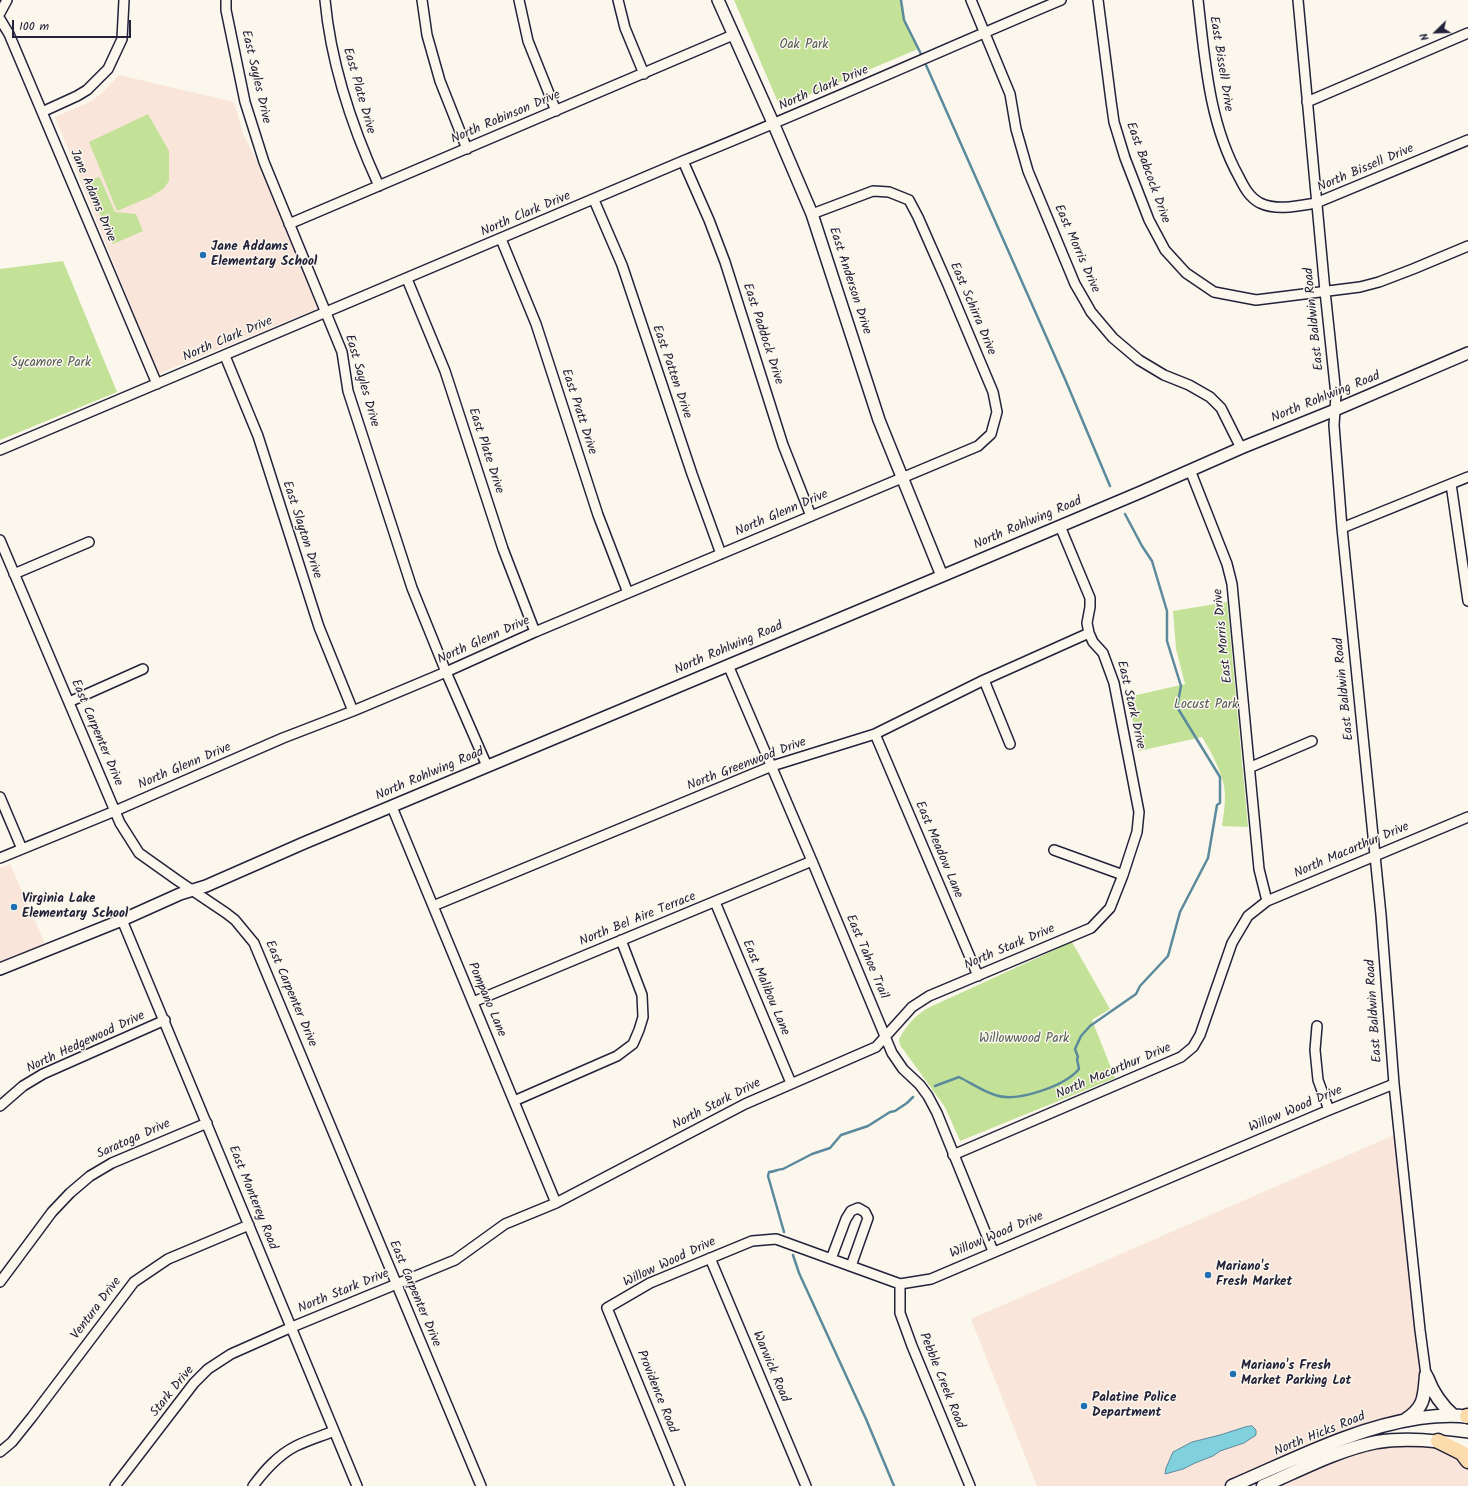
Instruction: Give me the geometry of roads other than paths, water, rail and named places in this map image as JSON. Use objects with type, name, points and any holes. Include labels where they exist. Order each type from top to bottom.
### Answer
[{"type":"main road","points":[[1426,1375],[1439,1402],[1464,1417]]},
{"type":"main road","points":[[1404,1420],[1415,1413],[1422,1404],[1426,1375]]},
{"type":"main road","name":"North Hicks Road","points":[[1232,1486],[1361,1431],[1404,1420],[1437,1415],[1464,1417]]},
{"type":"main road","name":"North Hicks Road","points":[[1263,1486],[1349,1449],[1378,1442],[1416,1440],[1468,1445]]},
{"type":"main road","points":[[1438,1441],[1462,1453],[1468,1461]]},
{"type":"main road","points":[[1308,1467],[1327,1451],[1328,1445]]},
{"type":"street","points":[[0,13],[7,0]]},
{"type":"street","points":[[42,112],[87,90],[108,68],[122,39],[124,0]]},
{"type":"street","name":"East Sayles Drive","points":[[226,0],[229,25],[249,118],[264,162],[342,352],[348,390],[412,588],[446,672],[487,766]]},
{"type":"street","name":"East Plate Drive","points":[[326,0],[332,44],[344,95],[361,146],[379,186]]},
{"type":"street","points":[[422,0],[427,35],[440,81],[467,149]]},
{"type":"street","points":[[519,0],[528,41],[556,111]]},
{"type":"street","points":[[618,0],[625,28],[644,74]]},
{"type":"street","name":"East Anderson Drive","points":[[718,0],[812,214],[879,420],[942,576]]},
{"type":"street","name":"East Morris Drive","points":[[971,0],[1010,94],[1016,129],[1028,171],[1076,284],[1091,312],[1113,338],[1139,360],[1164,375],[1189,385],[1210,397],[1221,408],[1241,448]]},
{"type":"street","name":"North Clark Drive","points":[[0,450],[594,200],[683,161],[774,125],[984,32],[1061,0]]},
{"type":"street","name":"East Babcock Drive","points":[[1098,0],[1114,122],[1123,152],[1149,220],[1164,250],[1186,273],[1214,292],[1256,300],[1360,287],[1379,282],[1468,246]]},
{"type":"street","name":"East Bissell Drive","points":[[1198,0],[1208,84],[1216,123],[1233,166],[1248,194],[1258,202],[1270,207]]},
{"type":"street","name":"East Baldwin Road","points":[[1298,0],[1316,203],[1336,395],[1334,425],[1342,528],[1382,921],[1394,1084],[1426,1375]]},
{"type":"street","name":"Jane Adams Drive","points":[[0,19],[9,34],[157,384]]},
{"type":"street","points":[[1307,102],[1468,33]]},
{"type":"street","name":"North Robinson Drive","points":[[289,224],[733,35]]},
{"type":"street","name":"North Bissell Drive","points":[[1270,207],[1293,207],[1316,203],[1468,140]]},
{"type":"street","name":"East Paddock Drive","points":[[683,161],[725,262],[783,445],[811,516]]},
{"type":"street","name":"East Schirra Drive","points":[[812,214],[872,190],[889,192],[909,200],[948,285],[992,392],[997,412],[991,434],[978,446]]},
{"type":"street","name":"East Patten Drive","points":[[594,200],[622,265],[692,474],[721,554]]},
{"type":"street","name":"East Pratt Drive","points":[[501,239],[536,324],[598,515],[628,593]]},
{"type":"street","name":"East Plate Drive","points":[[407,279],[445,371],[503,549],[535,632]]},
{"type":"street","name":"North Rohlwing Road","points":[[0,969],[192,890],[206,886],[487,766],[942,576],[1468,353]]},
{"type":"street","name":"East Slayton Drive","points":[[225,356],[258,436],[319,627],[353,712]]},
{"type":"street","name":"North Glenn Drive","points":[[0,858],[115,811],[283,738],[353,712],[535,632],[978,446]]},
{"type":"street","name":"East Morris Drive","points":[[1190,470],[1227,564],[1232,584],[1251,767],[1259,869],[1267,901]]},
{"type":"street","points":[[1342,528],[1468,478]]},
{"type":"street","points":[[1451,484],[1468,596]]},
{"type":"street","points":[[1060,526],[1090,598],[1087,623],[1089,633]]},
{"type":"street","name":"East Carpenter Drive","points":[[0,540],[120,823],[139,853],[226,912],[235,920],[254,943],[481,1486]]},
{"type":"street","points":[[14,574],[89,542]]},
{"type":"street","name":"North Greenwood Drive","points":[[433,906],[772,766],[875,734],[984,680],[1089,633]]},
{"type":"street","name":"East Stark Drive","points":[[1089,633],[1093,642],[1104,653],[1114,682],[1140,812],[1137,832],[1124,875]]},
{"type":"street","name":"East Tahoe Trail","points":[[728,665],[772,766],[892,1053],[903,1069],[920,1085],[937,1113],[993,1251]]},
{"type":"street","points":[[69,702],[143,669]]},
{"type":"street","points":[[984,680],[1010,744]]},
{"type":"street","name":"East Meadow Lane","points":[[875,734],[978,976]]},
{"type":"street","points":[[1251,767],[1312,741]]},
{"type":"street","points":[[0,798],[22,848]]},
{"type":"street","name":"Pompano Lane","points":[[392,807],[556,1203]]},
{"type":"street","name":"North Macarthur Drive","points":[[953,1155],[1181,1057],[1193,1047],[1200,1035],[1232,943],[1248,916],[1267,901],[1468,817]]},
{"type":"street","points":[[1054,850],[1124,875]]},
{"type":"street","name":"North Bel Aire Terrace","points":[[473,1002],[812,861]]},
{"type":"street","name":"North Stark Drive","points":[[292,1327],[455,1260],[505,1224],[556,1203],[745,1104],[876,1047],[912,1007],[929,996],[1091,928],[1110,908],[1124,875]]},
{"type":"street","name":"East Malibou Lane","points":[[714,902],[791,1083]]},
{"type":"street","name":"East Monterey Road","points":[[122,920],[165,1020],[357,1486]]},
{"type":"street","points":[[514,1101],[617,1056],[633,1044],[640,1030],[643,1017],[642,995],[621,940]]},
{"type":"street","name":"North Hedgewood Drive","points":[[0,1106],[24,1086],[44,1074],[165,1020]]},
{"type":"street","points":[[1317,1026],[1315,1050],[1318,1080],[1329,1110]]},
{"type":"street","name":"Willow Wood Drive","points":[[607,1308],[650,1283],[752,1241],[776,1239],[900,1284],[931,1279],[993,1251],[1394,1084]]},
{"type":"street","name":"Saratoga Drive","points":[[0,1282],[52,1212],[70,1193],[90,1176],[112,1162],[207,1123]]},
{"type":"street","points":[[831,1259],[846,1220],[851,1211],[858,1208],[865,1212],[868,1218],[852,1266]]},
{"type":"street","name":"Ventura Drive","points":[[0,1452],[12,1442],[36,1412],[134,1282],[168,1259],[249,1225]]},
{"type":"street","name":"Warwick Road","points":[[710,1258],[806,1486]]},
{"type":"street","name":"Pebble Creek Road","points":[[900,1284],[900,1312],[912,1346],[970,1486]]},
{"type":"street","name":"Providence Road","points":[[607,1308],[680,1486]]},
{"type":"street","name":"Stark Drive","points":[[116,1486],[194,1383],[208,1369],[231,1354],[292,1327]]},
{"type":"street","points":[[253,1486],[272,1463],[288,1451],[296,1446],[334,1431]]},
{"type":"water","points":[[1252,1426],[1256,1430],[1256,1435],[1244,1443],[1220,1451],[1213,1456],[1183,1469],[1165,1474],[1173,1452],[1192,1442]]},
{"type":"waterway","points":[[901,0],[904,20],[921,54]]},
{"type":"waterway","points":[[926,65],[1065,379],[1110,486]]},
{"type":"waterway","points":[[935,1086],[959,1077],[995,1095],[1015,1097],[1027,1095],[1052,1087],[1072,1075],[1079,1069],[1078,1057],[1075,1049],[1081,1036],[1090,1026],[1136,994],[1140,986],[1168,956],[1180,912],[1208,858],[1217,805],[1220,803],[1220,777],[1177,707],[1181,686],[1167,641],[1167,611],[1152,561],[1125,514]]},
{"type":"waterway","points":[[784,1232],[768,1176],[769,1172],[783,1169],[812,1154],[830,1148],[841,1135],[868,1126],[890,1112],[895,1111],[913,1097]]},
{"type":"waterway","points":[[793,1255],[799,1273],[866,1419],[894,1486]]},
{"type":"place","name":"Jane Addams Elementary School","points":[[203,255]]},
{"type":"place","name":"Virginia Lake Elementary School","points":[[14,907]]},
{"type":"place","name":"Mariano's Fresh Market","points":[[1208,1275]]},
{"type":"place","name":"Mariano's Fresh Market Parking Lot","points":[[1233,1374]]},
{"type":"place","name":"Palatine Police Department","points":[[1084,1406]]},
{"type":"park label","name":"Oak Park","points":[[804,46]]},
{"type":"park label","name":"Sycamore Park","points":[[51,364]]},
{"type":"park label","name":"Locust Park","points":[[1206,706]]},
{"type":"park label","name":"Willowwood Park","points":[[1024,1040]]}]
